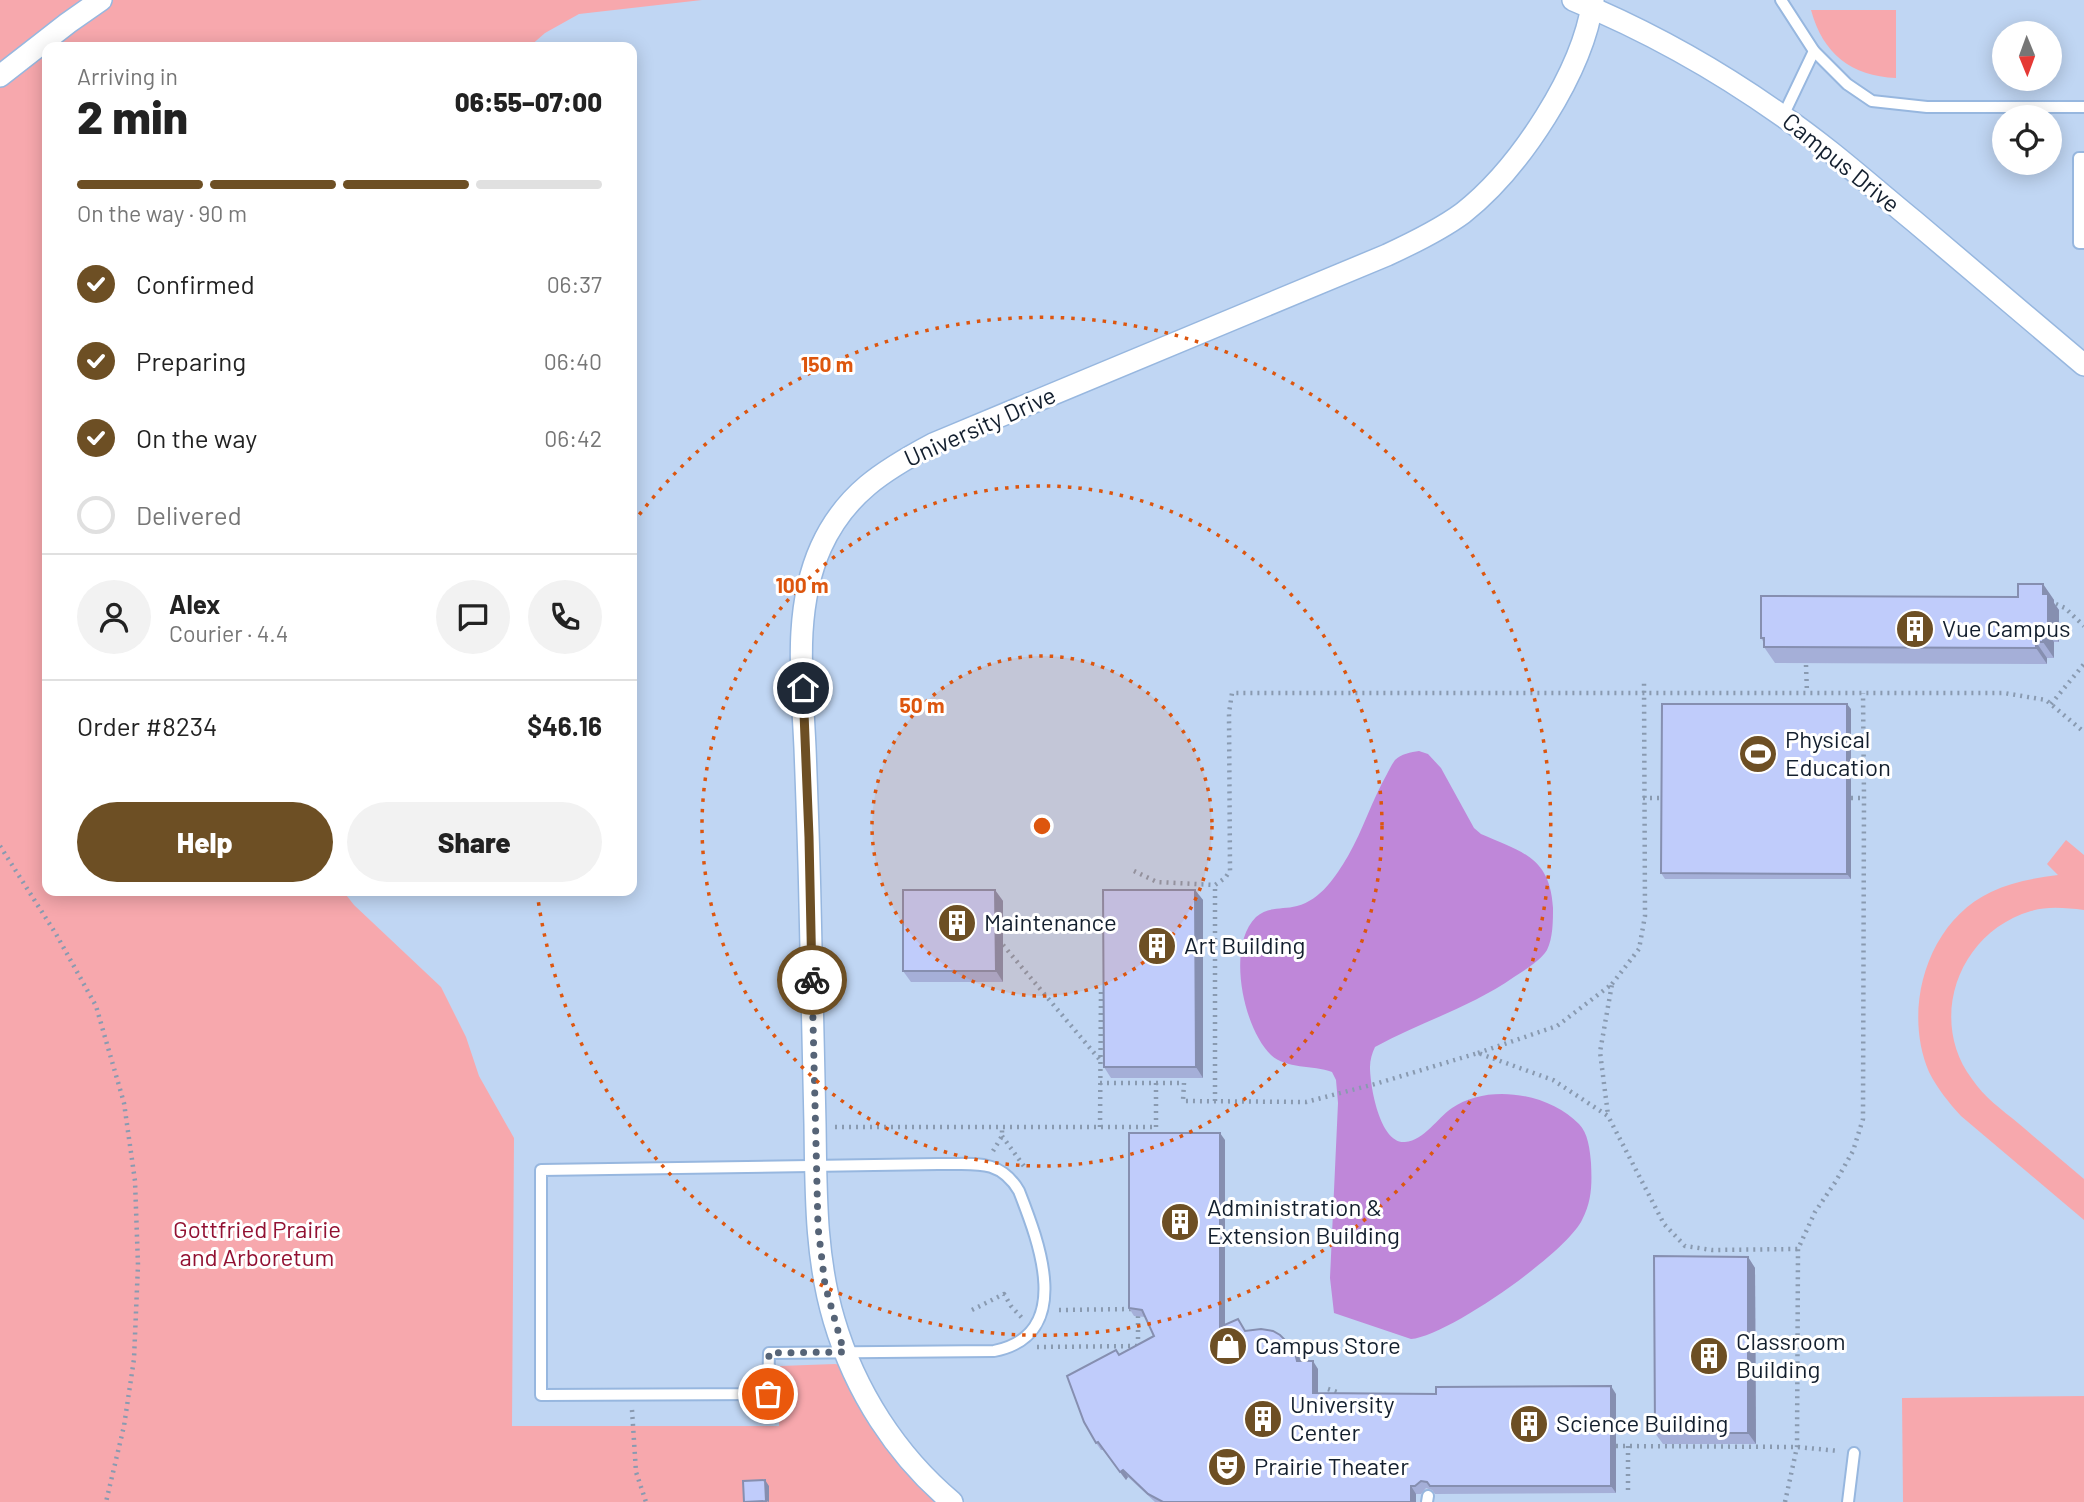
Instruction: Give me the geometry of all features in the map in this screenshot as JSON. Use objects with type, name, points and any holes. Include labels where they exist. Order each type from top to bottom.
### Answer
[{"type":"street","points":[[44,42],[101,0]]},
{"type":"street","name":"Campus Drive","points":[[1586,2],[1679,51],[1783,116],[1842,161],[2084,365]]},
{"type":"street","name":"University Drive","points":[[952,1502],[910,1460],[887,1432],[868,1401],[844,1352],[825,1285],[815,1167],[809,837],[802,664],[808,587],[820,548],[842,512],[872,479],[933,444],[1387,255],[1422,238],[1463,212],[1507,170],[1534,135],[1584,41],[1586,2]]},
{"type":"street","points":[[0,76],[42,43]]},
{"type":"lane","points":[[1781,0],[1814,51],[1847,84],[1872,101],[1927,107],[2084,107]]},
{"type":"lane","points":[[1783,116],[1814,51]]},
{"type":"lane","points":[[2084,158],[2078,158],[2079,243],[2084,243]]},
{"type":"lane","points":[[985,1164],[1004,1172],[1013,1181],[1023,1200],[1045,1275],[1044,1308],[1032,1328],[1012,1345],[994,1351],[769,1353],[768,1394],[541,1395],[541,1170],[985,1164]]},
{"type":"lane","points":[[1847,1502],[1854,1453]]},
{"type":"path","points":[[2056,604],[2084,626]]},
{"type":"path","points":[[2074,616],[2084,615]]},
{"type":"path","points":[[2051,704],[2084,664]]},
{"type":"path","points":[[1806,665],[1807,693]]},
{"type":"path","points":[[1100,1083],[1184,1083],[1183,1101],[1306,1102],[1478,1053],[1557,1026],[1612,984],[1639,949],[1645,916],[1644,680]]},
{"type":"path","points":[[1785,1502],[1797,1447],[1798,1249],[1815,1212],[1853,1151],[1863,1119],[1863,693]]},
{"type":"path","points":[[1134,871],[1157,881],[1215,885],[1230,871],[1231,694],[2004,693],[2046,700],[2084,732]]},
{"type":"path","points":[[1851,798],[1864,797]]},
{"type":"path","points":[[1643,798],[1665,798]]},
{"type":"path","points":[[0,846],[57,934],[96,1006],[124,1103],[135,1193],[138,1265],[134,1359],[124,1426],[106,1502]]},
{"type":"path","points":[[1157,881],[1157,891]]},
{"type":"path","points":[[1215,885],[1215,1101]]},
{"type":"path","points":[[1003,945],[1100,1059]]},
{"type":"path","points":[[1612,984],[1601,1052],[1608,1116],[1664,1224],[1685,1246],[1712,1250],[1798,1249]]},
{"type":"path","points":[[1100,1127],[1101,991],[1111,991]]},
{"type":"path","points":[[1478,1053],[1553,1080],[1608,1116]]},
{"type":"path","points":[[1156,1083],[1155,1137],[1165,1137]]},
{"type":"path","points":[[815,1127],[1156,1127]]},
{"type":"path","points":[[1002,1127],[1002,1136],[1026,1170]]},
{"type":"path","points":[[1712,1250],[1712,1258]]},
{"type":"path","points":[[972,1310],[1004,1294],[1016,1313],[1045,1339],[1035,1349],[1138,1346]]},
{"type":"path","points":[[1061,1301],[1058,1313],[1134,1309]]},
{"type":"path","points":[[1138,1316],[1138,1346],[1141,1353]]},
{"type":"path","points":[[1328,1390],[1339,1393],[1340,1401]]},
{"type":"path","points":[[631,1395],[636,1472],[646,1502]]},
{"type":"path","points":[[1616,1446],[1797,1447],[1854,1453]]},
{"type":"path","points":[[1628,1446],[1628,1489]]},
{"type":"shaded area","points":[[0,0],[2084,0],[2084,1502],[0,1502]]},
{"type":"shaded area","points":[[1419,751],[1428,754],[1441,768],[1474,828],[1481,834],[1521,852],[1540,867],[1551,891],[1552,929],[1544,954],[1498,988],[1375,1047],[1370,1067],[1378,1112],[1389,1134],[1396,1140],[1405,1142],[1419,1137],[1446,1112],[1467,1100],[1500,1094],[1535,1099],[1566,1113],[1582,1128],[1589,1147],[1591,1178],[1590,1199],[1582,1220],[1554,1252],[1477,1309],[1451,1324],[1411,1339],[1334,1313],[1330,1278],[1338,1103],[1336,1080],[1332,1072],[1284,1063],[1271,1055],[1261,1043],[1246,1007],[1240,966],[1247,930],[1256,917],[1270,910],[1306,903],[1321,893],[1353,846],[1394,762],[1403,755]]},
{"type":"green space","name":"Gottfried Prairie and Arboretum","points":[[0,0],[702,0],[579,14],[545,33],[535,42],[42,42],[42,896],[347,896],[441,987],[466,1037],[479,1076],[514,1138],[512,1426],[779,1426],[780,1366],[835,1364],[840,1365],[937,1502],[0,1502]]},
{"type":"green space","points":[[1811,10],[1896,10],[1896,78],[1865,73],[1841,60],[1823,39]]},
{"type":"green space","points":[[2066,840],[2084,855],[2084,910],[2037,909],[2006,922],[1985,938],[1969,958],[1958,980],[1952,1005],[1952,1030],[1959,1055],[1982,1092],[2084,1179],[2084,1220],[1952,1106],[1929,1072],[1921,1047],[1918,1022],[1920,995],[1926,970],[1936,946],[1951,924],[1969,906],[1991,892],[2024,881],[2058,875],[2047,864]]},
{"type":"green space","points":[[2084,1396],[2084,1502],[1903,1502],[1902,1398]]},
{"type":"building","name":"Vue Campus","points":[[2018,584],[2043,584],[2043,594],[2048,594],[2048,626],[2043,626],[2043,642],[2036,642],[2036,648],[1764,647],[1764,638],[1761,638],[1761,596],[2018,597]]},
{"type":"building","name":"Physical Education","points":[[1662,704],[1847,704],[1847,874],[1661,873]]},
{"type":"building","name":"Maintenance","points":[[903,890],[995,890],[996,971],[903,971]]},
{"type":"building","name":"Art Building","points":[[1103,890],[1195,890],[1196,1067],[1104,1067]]},
{"type":"building","points":[[1129,1133],[1220,1133],[1220,1327],[1238,1319],[1245,1331],[1261,1329],[1280,1335],[1294,1349],[1297,1361],[1313,1361],[1313,1393],[1436,1394],[1436,1387],[1611,1386],[1611,1486],[1430,1486],[1421,1481],[1411,1486],[1411,1502],[1163,1502],[1148,1494],[1123,1470],[1120,1472],[1098,1442],[1096,1443],[1084,1422],[1067,1376],[1116,1350],[1119,1355],[1154,1336],[1142,1310],[1129,1308]]},
{"type":"building","name":"Classroom Building","points":[[1654,1256],[1748,1257],[1748,1433],[1655,1433]]},
{"type":"building","points":[[765,1480],[766,1501],[744,1502],[743,1481]]},
{"type":"way so far","points":[[768,1394],[769,1353],[844,1352],[825,1285],[818,1227],[812,980]]},
{"type":"place","name":"Vue Campus","points":[[1915,629]]},
{"type":"place","name":"Physical Education","points":[[1758,754]]},
{"type":"place","name":"Maintenance","points":[[957,923]]},
{"type":"place","name":"Art Building","points":[[1157,946]]},
{"type":"place","name":"Administration & Extension Building","points":[[1180,1222]]},
{"type":"place","name":"Campus Store","points":[[1228,1346]]},
{"type":"place","name":"Classroom Building","points":[[1709,1356]]},
{"type":"place","name":"University Center","points":[[1263,1419]]},
{"type":"place","name":"Science Building","points":[[1529,1424]]},
{"type":"place","name":"Prairie Theater","points":[[1227,1467]]},
{"type":"route","points":[[803,688],[812,980]]}]
